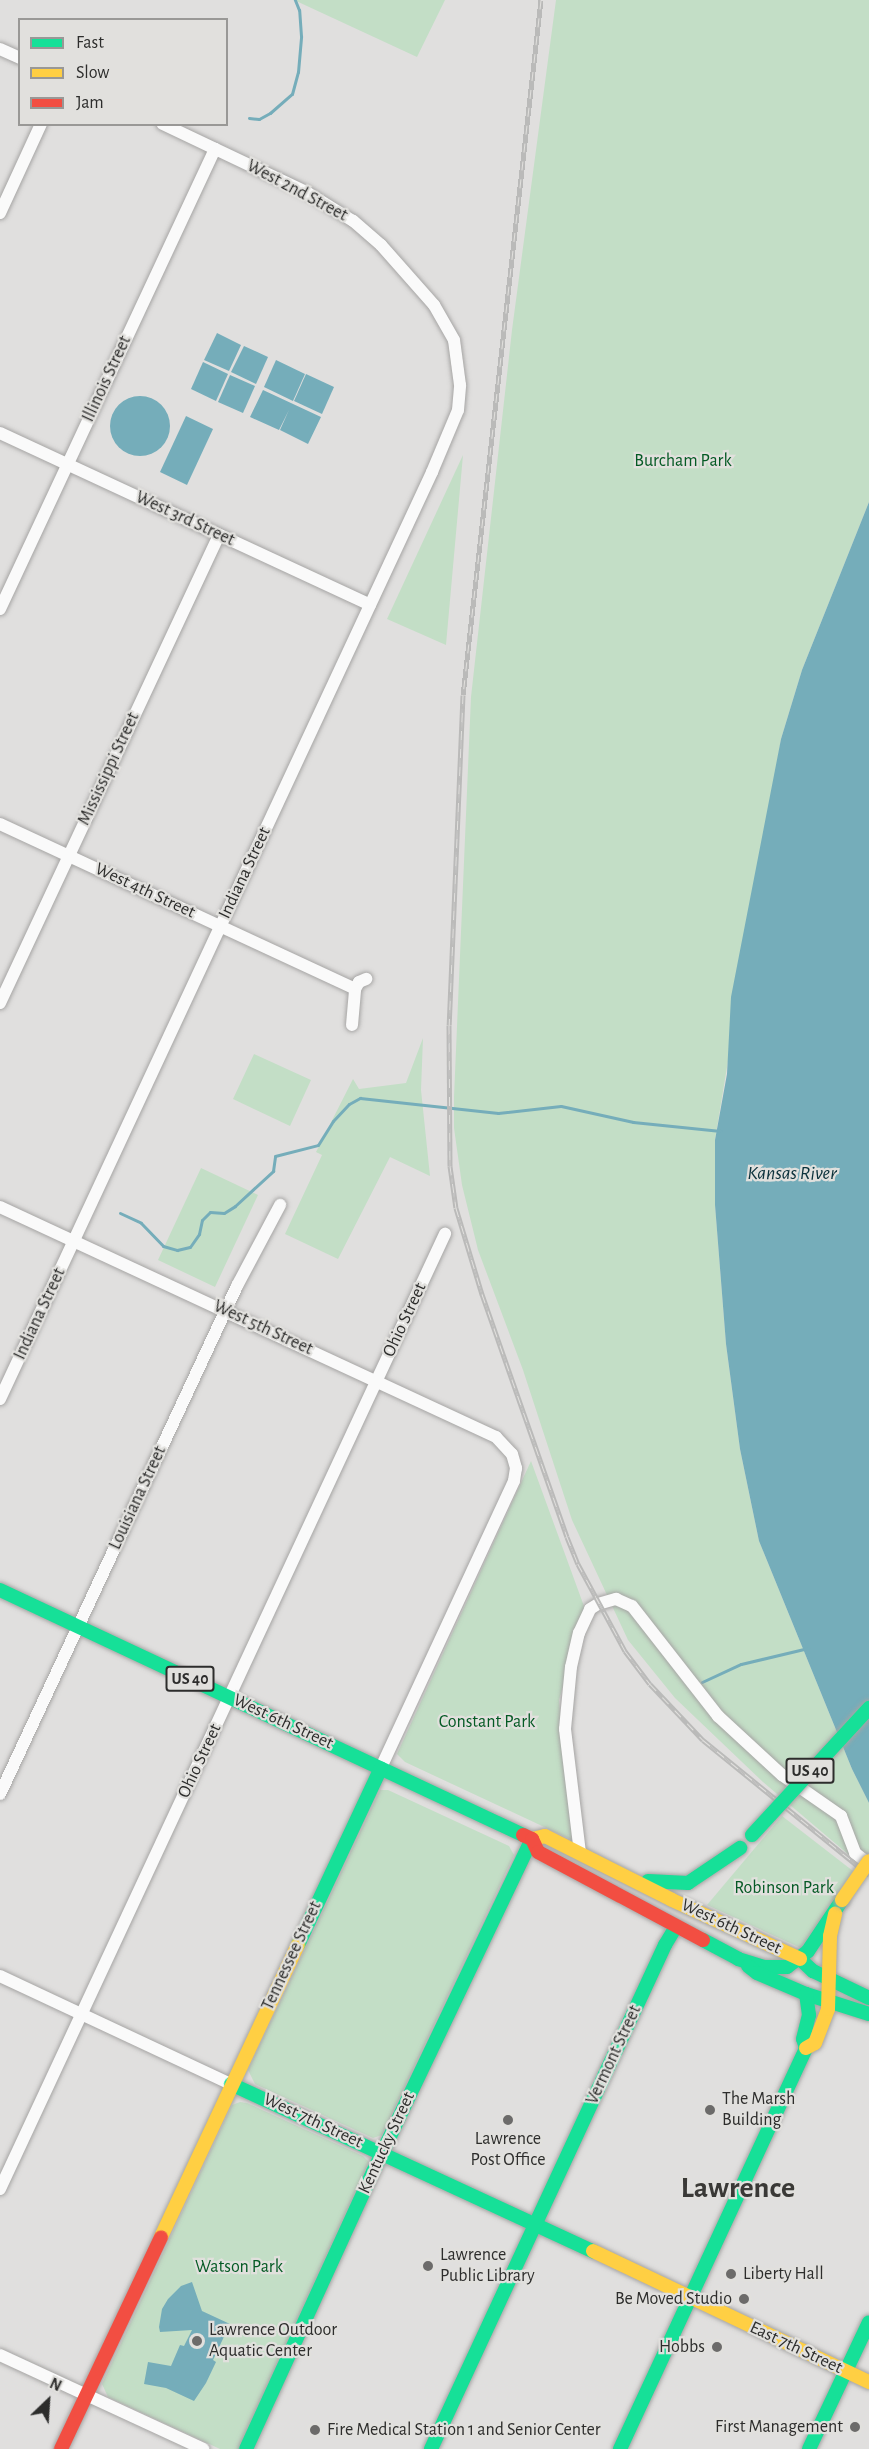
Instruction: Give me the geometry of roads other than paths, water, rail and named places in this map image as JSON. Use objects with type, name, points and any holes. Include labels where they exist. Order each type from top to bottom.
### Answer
[{"type":"main road","name":"West 6th Street","points":[[0,1590],[532,1839],[545,1836],[690,1908],[800,1959],[813,1971],[869,1998]]},
{"type":"main road","name":"Vermont Street","points":[[431,2449],[665,1945],[690,1908],[740,1848],[869,1708]]},
{"type":"main road","name":"Tennessee Street","points":[[61,2449],[381,1768]]},
{"type":"main road","name":"West 6th Street","points":[[532,1839],[538,1852],[738,1959],[757,1973],[806,1994],[869,2014]]},
{"type":"main road","name":"Kentucky Street","points":[[246,2449],[382,2154],[532,1839]]},
{"type":"main road","name":"US 40","points":[[625,1876],[659,1883],[684,1884],[740,1848]]},
{"type":"main road","points":[[800,1959],[869,1863]]},
{"type":"main road","points":[[620,2449],[806,2048],[815,2043],[828,2009],[830,1936],[839,1905]]},
{"type":"main road","name":"West 6th Street","points":[[738,1959],[772,1968],[787,1967],[800,1959]]},
{"type":"main road","points":[[806,1994],[809,2015],[803,2039],[806,2048]]},
{"type":"main road","name":"West 7th Street","points":[[231,2084],[690,2298]]},
{"type":"main road","name":"East 7th Street","points":[[690,2298],[869,2382]]},
{"type":"main road","points":[[809,2449],[869,2322]]},
{"type":"street","points":[[0,49],[18,57]]},
{"type":"street","points":[[0,213],[40,126]]},
{"type":"street","name":"West 2nd Street","points":[[167,126],[308,193],[353,221],[381,245],[425,293],[454,340]]},
{"type":"street","name":"Illinois Street","points":[[0,609],[215,149]]},
{"type":"street","name":"Indiana Street","points":[[0,1400],[453,426],[460,385],[454,340]]},
{"type":"street","name":"West 3rd Street","points":[[0,433],[370,605]]},
{"type":"street","name":"Mississippi Street","points":[[0,1003],[219,535]]},
{"type":"street","name":"West 4th Street","points":[[0,824],[355,989]]},
{"type":"street","points":[[352,1025],[355,989],[359,982],[366,979]]},
{"type":"street","name":"Louisiana Street","points":[[0,1794],[226,1311],[280,1204]]},
{"type":"street","name":"West 5th Street","points":[[0,1207],[496,1437],[506,1446],[515,1461]]},
{"type":"street","name":"Ohio Street","points":[[0,2189],[445,1234]]},
{"type":"street","name":"Tennessee Street","points":[[381,1768],[514,1480],[515,1461]]},
{"type":"street","points":[[580,1853],[565,1729],[570,1678],[574,1649],[585,1618],[598,1604],[615,1599],[632,1606],[718,1716],[782,1775],[841,1816],[855,1853],[869,1863]]},
{"type":"street","name":"West 7th Street","points":[[0,1976],[231,2084]]},
{"type":"street","points":[[0,2355],[203,2449]]},
{"type":"water","points":[[217,333],[241,345],[229,371],[204,360]]},
{"type":"water","points":[[244,346],[268,357],[256,384],[231,372]]},
{"type":"water","points":[[276,360],[305,374],[293,401],[264,387]]},
{"type":"water","points":[[203,362],[228,374],[216,401],[191,389]]},
{"type":"water","points":[[306,374],[334,387],[322,414],[294,401]]},
{"type":"water","points":[[230,375],[255,386],[243,413],[218,402]]},
{"type":"water","points":[[263,390],[321,417],[308,444],[280,430],[289,410],[279,430],[250,417]]},
{"type":"water","points":[[134,396],[146,396],[162,404],[168,414],[170,426],[168,438],[162,448],[146,456],[134,456],[118,448],[110,432],[110,420],[118,404]]},
{"type":"water","points":[[186,416],[213,429],[187,485],[160,472]]},
{"type":"water","name":"Kansas River","points":[[869,502],[869,1803],[852,1769],[759,1541],[740,1449],[726,1344],[715,1205],[715,1140],[727,1074],[731,997],[781,739],[802,670]]},
{"type":"water","points":[[192,2282],[202,2311],[230,2324],[213,2360],[216,2362],[194,2401],[166,2388],[144,2384],[148,2362],[171,2366],[180,2345],[184,2346],[192,2330],[160,2332],[159,2327],[162,2309],[168,2299],[181,2286]]},
{"type":"waterway","points":[[249,118],[259,119],[270,113],[292,94],[298,72],[301,36],[299,10],[295,0]]},
{"type":"waterway","points":[[120,1213],[141,1223],[163,1246],[177,1250],[190,1247],[199,1234],[202,1220],[210,1212],[224,1213],[235,1206],[273,1171],[275,1156],[318,1145],[333,1121],[349,1104],[360,1098],[498,1113],[561,1106],[633,1122],[721,1131]]},
{"type":"waterway","points":[[702,1682],[741,1664],[808,1648]]},
{"type":"railway","points":[[541,0],[463,695],[449,1025],[450,1166],[456,1208],[482,1294],[567,1537],[578,1564],[625,1651],[650,1684],[703,1740],[869,1875]]},
{"type":"place","name":"The Marsh Building","points":[[710,2110]]},
{"type":"place","name":"Lawrence Post Office","points":[[508,2120]]},
{"type":"place","name":"Lawrence Public Library","points":[[428,2266]]},
{"type":"place","name":"Liberty Hall","points":[[731,2274]]},
{"type":"place","name":"Be Moved Studio","points":[[744,2299]]},
{"type":"place","name":"Lawrence Outdoor Aquatic Center","points":[[197,2341]]},
{"type":"place","name":"Hobbs","points":[[717,2347]]},
{"type":"place","name":"First Management","points":[[855,2427]]},
{"type":"place","name":"Fire Medical Station 1 and Senior Center","points":[[315,2430]]},
{"type":"district","name":"Lawrence","points":[[738,2188]]},
{"type":"park label","name":"Burcham Park","points":[[683,461]]},
{"type":"park label","name":"Constant Park","points":[[487,1722]]},
{"type":"park label","name":"Robinson Park","points":[[784,1888]]},
{"type":"park label","name":"Watson Park","points":[[239,2267]]}]
